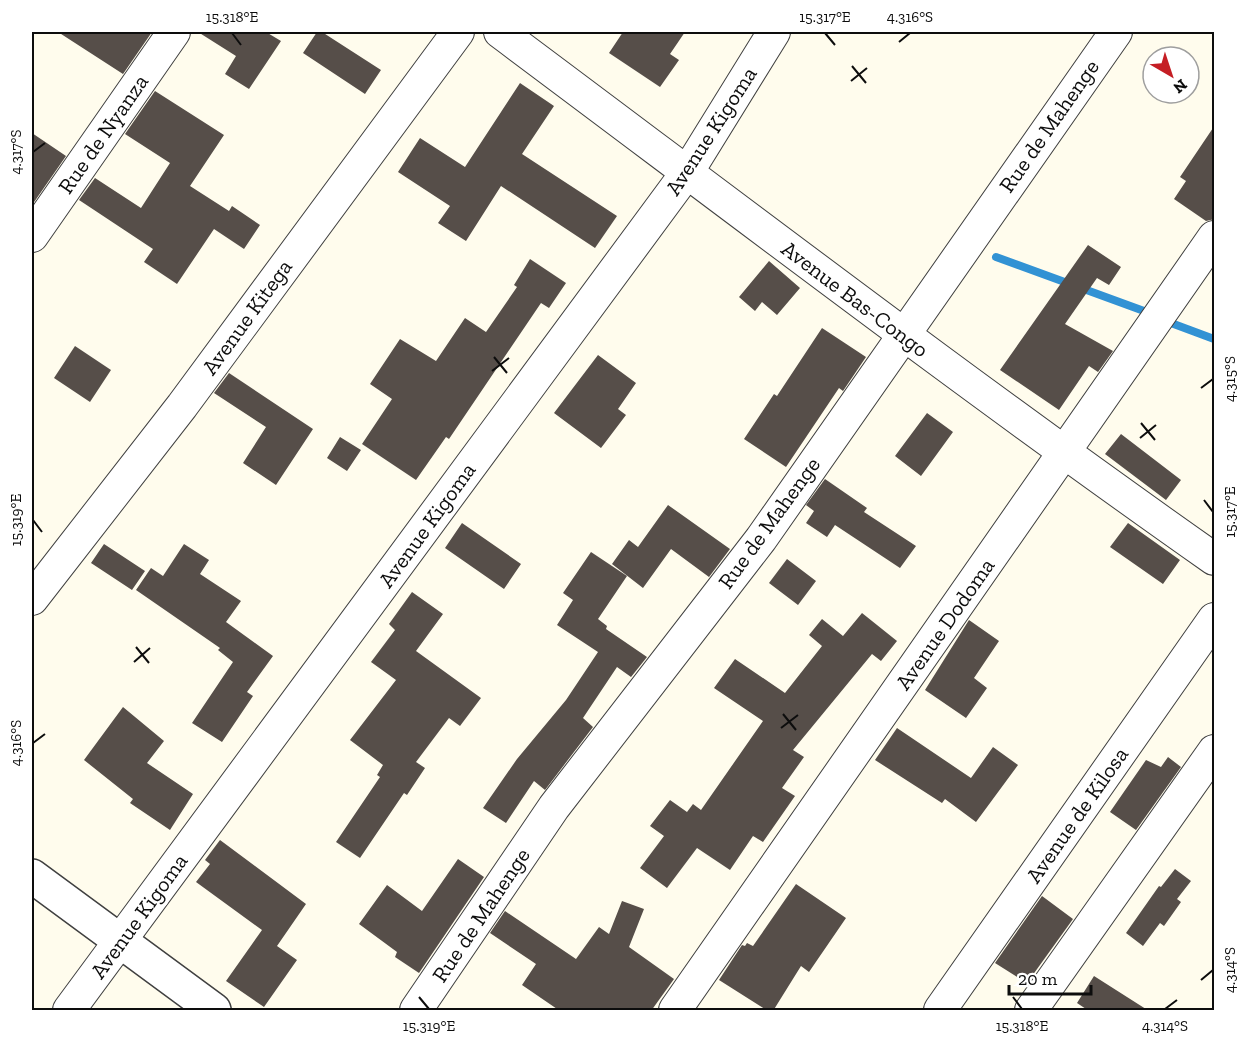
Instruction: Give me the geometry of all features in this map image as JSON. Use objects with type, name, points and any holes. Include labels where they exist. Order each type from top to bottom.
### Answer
[{"type":"street","name":"Rue de Nyanza","points":[[32,236],[174,32]]},
{"type":"street","name":"Avenue Kitega","points":[[32,599],[182,406],[458,32]]},
{"type":"street","name":"Avenue Bas-Congo","points":[[500,32],[1064,454],[1215,559]]},
{"type":"street","name":"Avenue Kigoma","points":[[69,1011],[687,171],[774,32]]},
{"type":"street","name":"Rue de Mahenge","points":[[416,1011],[554,807],[761,538],[1116,32]]},
{"type":"street","name":"Avenue Dodoma","points":[[675,1011],[1215,237]]},
{"type":"street","name":"Avenue de Kilosa","points":[[940,1011],[1215,619]]},
{"type":"street","points":[[1032,1011],[1215,751]]},
{"type":"street","points":[[32,876],[214,1011]]},
{"type":"building","points":[[58,32],[152,32],[123,74]]},
{"type":"building","points":[[198,32],[266,32],[281,41],[249,89],[225,74],[236,56]]},
{"type":"building","points":[[317,32],[322,32],[381,70],[365,94],[303,53]]},
{"type":"building","points":[[623,32],[685,32],[670,54],[679,60],[660,87],[609,53]]},
{"type":"building","points":[[520,83],[554,106],[522,154],[617,216],[595,248],[501,186],[466,241],[438,223],[450,206],[398,172],[420,138],[465,167]]},
{"type":"building","points":[[155,91],[224,135],[190,186],[229,211],[232,206],[260,225],[244,249],[214,229],[177,284],[144,262],[153,249],[79,200],[95,178],[141,208],[170,163],[125,134]]},
{"type":"building","points":[[1215,125],[1215,219],[1206,221],[1174,199],[1186,181],[1180,177]]},
{"type":"building","points":[[32,133],[66,156],[32,205]]},
{"type":"building","points":[[1088,245],[1121,267],[1109,285],[1097,278],[1065,324],[1113,351],[1098,372],[1089,366],[1059,410],[1000,370]]},
{"type":"building","points":[[530,259],[566,283],[549,308],[541,303],[449,439],[446,437],[416,480],[362,444],[392,399],[370,384],[400,339],[436,361],[465,318],[486,332],[517,287],[514,285]]},
{"type":"building","points":[[769,261],[800,288],[777,315],[762,302],[755,311],[739,297]]},
{"type":"building","points":[[822,328],[866,357],[843,391],[839,388],[786,467],[744,439],[774,394],[777,396]]},
{"type":"building","points":[[75,346],[111,370],[90,402],[54,378]]},
{"type":"building","points":[[598,355],[636,383],[618,409],[626,415],[601,448],[554,413]]},
{"type":"building","points":[[229,373],[313,429],[276,485],[243,463],[266,427],[214,393]]},
{"type":"building","points":[[927,413],[953,432],[921,476],[895,456]]},
{"type":"building","points":[[1121,434],[1181,480],[1166,500],[1105,454]]},
{"type":"building","points":[[340,437],[361,450],[347,471],[327,458]]},
{"type":"building","points":[[825,479],[867,508],[864,512],[916,546],[900,568],[835,525],[827,537],[806,523],[814,511],[806,505]]},
{"type":"building","points":[[668,505],[730,549],[709,577],[671,549],[643,588],[612,564],[629,540],[638,547]]},
{"type":"building","points":[[462,523],[521,564],[504,589],[445,548]]},
{"type":"building","points":[[1128,523],[1180,560],[1163,584],[1110,547]]},
{"type":"building","points":[[104,544],[145,571],[132,590],[91,563]]},
{"type":"building","points":[[184,544],[209,560],[200,574],[241,601],[226,622],[273,656],[247,692],[253,696],[222,742],[192,723],[233,662],[218,650],[220,648],[136,590],[151,568],[163,576]]},
{"type":"building","points":[[591,552],[627,576],[598,619],[607,626],[606,629],[647,657],[631,677],[617,667],[583,718],[593,727],[545,790],[534,781],[506,823],[483,808],[517,759],[566,700],[598,652],[557,625],[573,600],[563,593]]},
{"type":"building","points":[[787,559],[816,581],[798,605],[769,583]]},
{"type":"building","points":[[412,592],[443,614],[416,651],[481,698],[460,726],[449,718],[416,762],[425,768],[407,795],[404,793],[360,858],[336,842],[380,777],[377,775],[383,765],[350,740],[396,680],[371,662],[395,630],[389,624]]},
{"type":"building","points":[[862,613],[897,641],[881,661],[872,654],[793,750],[804,757],[782,788],[795,796],[763,842],[753,836],[730,870],[697,848],[667,888],[640,868],[664,836],[650,826],[670,800],[687,812],[693,804],[701,810],[763,721],[714,688],[735,659],[785,693],[822,646],[809,635],[822,619],[843,636]]},
{"type":"building","points":[[969,620],[999,641],[974,678],[987,688],[966,718],[925,690]]},
{"type":"building","points":[[123,707],[164,741],[147,763],[193,794],[170,830],[130,803],[133,799],[84,760]]},
{"type":"building","points":[[897,728],[971,778],[993,747],[1018,765],[976,822],[945,799],[942,803],[875,760]]},
{"type":"building","points":[[1168,757],[1181,767],[1136,830],[1110,812],[1146,760],[1161,767]]},
{"type":"building","points":[[220,840],[306,904],[277,946],[297,960],[264,1007],[226,981],[262,930],[196,882],[210,864],[205,860]]},
{"type":"building","points":[[458,859],[484,877],[419,973],[395,957],[397,952],[359,924],[387,885],[422,911]]},
{"type":"building","points":[[1175,869],[1191,881],[1177,899],[1181,902],[1164,926],[1160,923],[1143,946],[1126,933],[1159,886],[1161,887]]},
{"type":"building","points":[[796,884],[846,918],[809,972],[801,966],[773,1011],[768,1011],[719,980],[742,945],[745,946],[747,943],[753,946]]},
{"type":"building","points":[[1042,896],[1073,919],[1027,983],[995,963]]},
{"type":"building","points":[[622,901],[644,909],[629,947],[674,979],[651,1011],[560,1011],[522,985],[536,964],[490,933],[505,911],[576,959],[599,927],[609,934]]},
{"type":"building","points":[[1094,976],[1149,1011],[1089,1011],[1077,1003]]},
{"type":"waterway","points":[[996,257],[1144,311]]},
{"type":"waterway","points":[[1171,323],[1214,339]]}]
